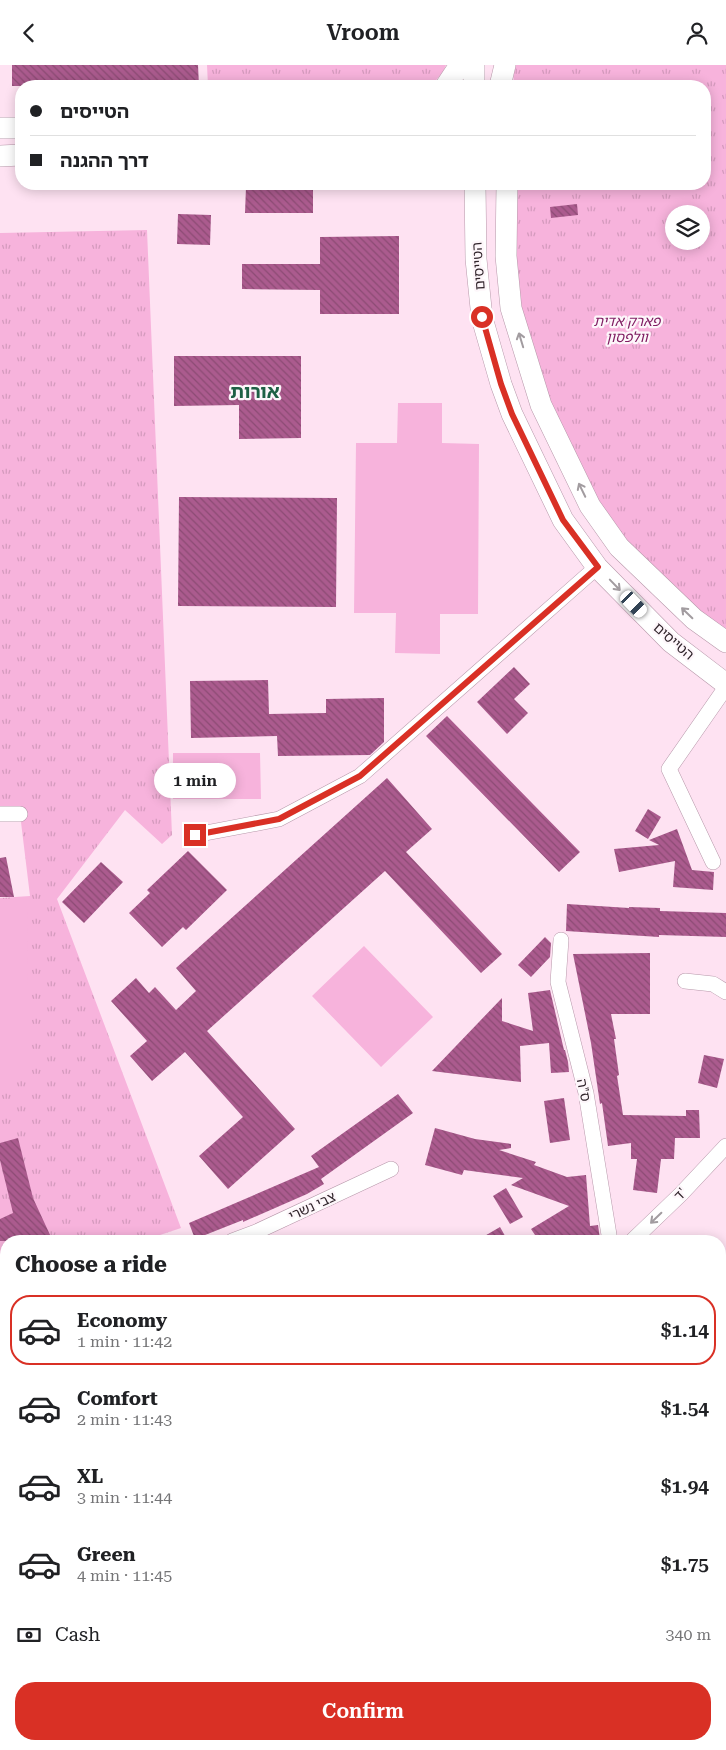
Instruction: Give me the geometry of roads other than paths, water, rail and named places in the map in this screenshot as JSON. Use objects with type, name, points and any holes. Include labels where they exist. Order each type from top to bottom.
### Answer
[{"type":"main road","points":[[450,80],[460,65]]},
{"type":"main road","points":[[474,65],[474,80]]},
{"type":"main road","points":[[501,80],[505,65]]},
{"type":"main road","points":[[505,65],[506,80]]},
{"type":"main road","points":[[0,128],[15,128]]},
{"type":"main road","points":[[0,155],[15,155]]},
{"type":"main road","points":[[500,190],[506,233]]},
{"type":"main road","name":"הטייסים","points":[[507,190],[507,273],[511,308],[540,405],[590,506],[619,547],[694,619],[726,642]]},
{"type":"main road","name":"הטייסים","points":[[475,194],[476,259],[482,317],[501,384],[512,414],[563,520],[598,567],[671,642],[726,685]]},
{"type":"street","points":[[195,835],[279,819],[360,776],[598,567]]},
{"type":"street","points":[[713,861],[669,769],[726,685]]},
{"type":"street","points":[[0,814],[20,814]]},
{"type":"street","name":"ס\"ה","points":[[561,940],[558,982],[586,1093],[609,1235]]},
{"type":"street","points":[[685,981],[713,984],[726,992]]},
{"type":"street","name":"ד'","points":[[638,1235],[681,1194],[726,1146]]},
{"type":"street","name":"צבי נשרי","points":[[248,1235],[391,1169]]},
{"type":"district","name":"אורות","points":[[255,391]]},
{"type":"park label","name":"פארק אדית וולפסון","points":[[627,329]]}]
